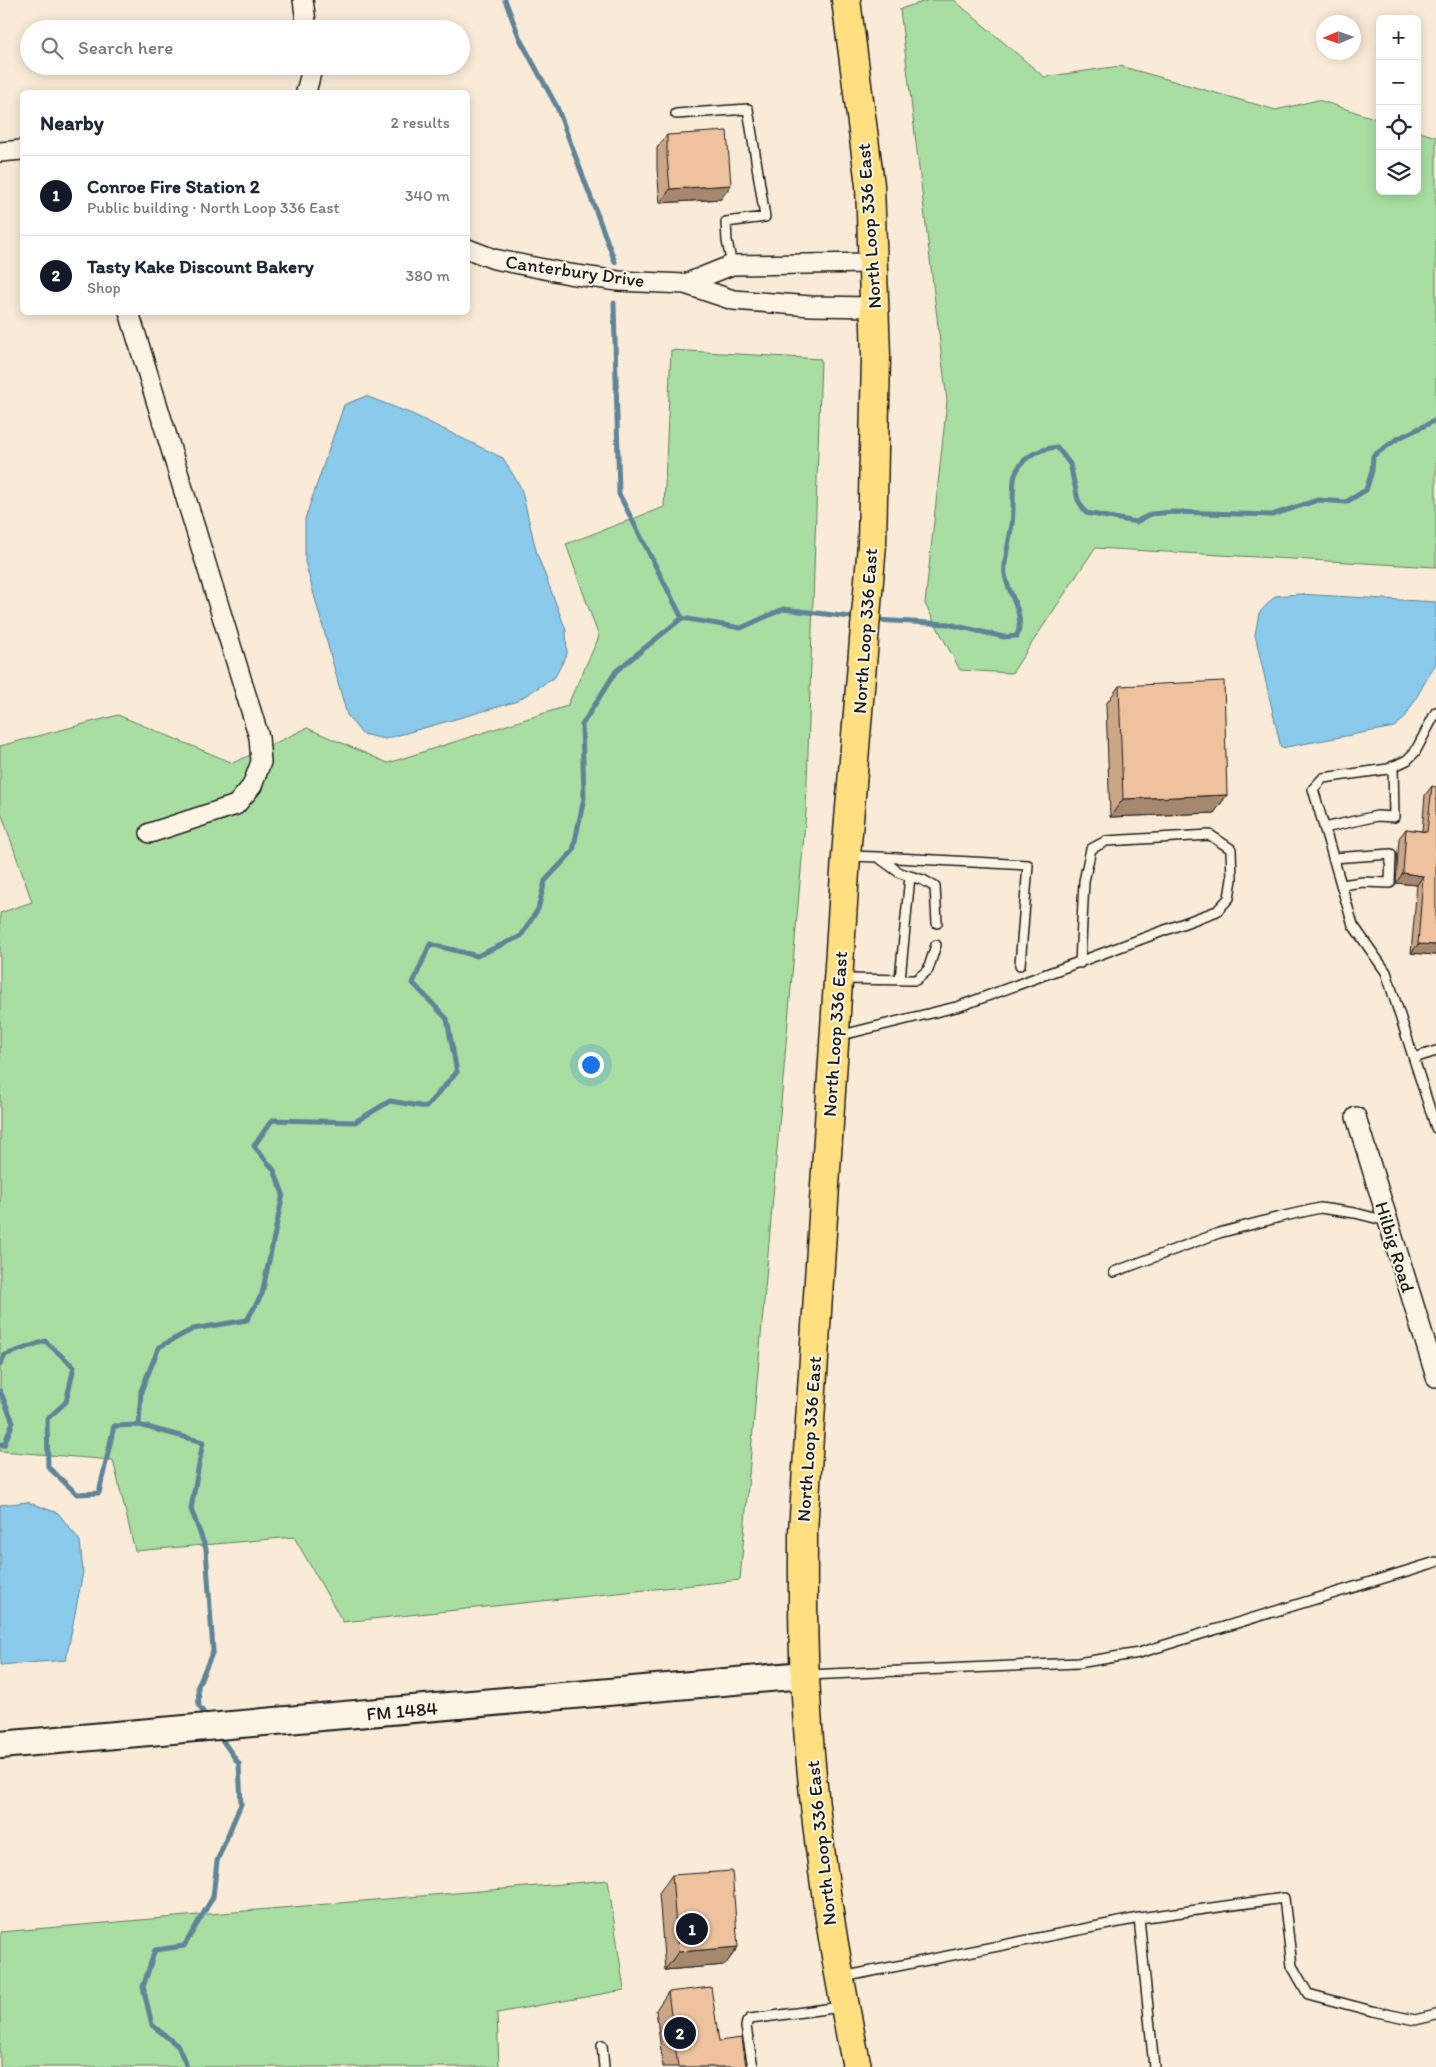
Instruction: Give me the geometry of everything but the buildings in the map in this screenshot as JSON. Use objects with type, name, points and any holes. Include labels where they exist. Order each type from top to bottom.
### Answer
[{"type":"main road","name":"North Loop 336 East","points":[[846,0],[870,185],[876,356],[872,544],[852,803],[846,856],[803,1531],[804,1675],[816,1809],[829,1923],[857,2067]]},
{"type":"main road","name":"FM 1484","points":[[0,1745],[804,1675]]},
{"type":"street","points":[[304,0],[305,20]]},
{"type":"street","points":[[307,90],[310,75]]},
{"type":"street","points":[[0,152],[20,150]]},
{"type":"street","name":"Canterbury Drive","points":[[470,250],[494,258],[569,274],[618,281],[685,284],[733,300],[811,306],[875,307]]},
{"type":"street","name":"Canterbury Drive","points":[[685,284],[732,265],[873,263]]},
{"type":"street","points":[[130,315],[259,738],[261,762],[252,786],[236,805],[150,833]]},
{"type":"street","name":"Hilbig Road","points":[[1356,1117],[1436,1376]]},
{"type":"lane","points":[[676,114],[748,108],[765,217],[726,222],[727,241],[732,265]]},
{"type":"lane","points":[[1436,712],[1415,752],[1407,760],[1388,769],[1323,778],[1312,789],[1353,925],[1386,972],[1436,1128]]},
{"type":"lane","points":[[1324,828],[1377,816],[1394,817],[1394,766]]},
{"type":"lane","points":[[835,1037],[960,1006],[1080,962],[1217,911],[1229,898],[1232,879],[1232,849],[1210,835],[1106,840],[1091,849],[1084,881],[1080,962]]},
{"type":"lane","points":[[1333,858],[1391,854],[1390,882],[1363,882],[1341,885]]},
{"type":"lane","points":[[846,856],[1028,865],[1020,965]]},
{"type":"lane","points":[[878,857],[900,873],[935,886],[938,922]]},
{"type":"lane","points":[[900,980],[910,876]]},
{"type":"lane","points":[[839,979],[916,980],[928,970],[936,945]]},
{"type":"lane","points":[[1414,1058],[1436,1051]]},
{"type":"lane","points":[[1114,1272],[1219,1233],[1320,1208],[1355,1213],[1387,1221]]},
{"type":"lane","points":[[804,1675],[1078,1663],[1139,1653],[1436,1562]]},
{"type":"lane","points":[[839,1978],[1139,1918],[1284,1898],[1292,1966],[1308,1994],[1415,2020],[1436,2015]]},
{"type":"lane","points":[[1139,1918],[1154,2067]]},
{"type":"lane","points":[[753,2067],[746,2027],[746,2022],[750,2019],[845,2007]]},
{"type":"lane","points":[[602,2046],[604,2067]]},
{"type":"green space","points":[[929,0],[954,0],[1044,77],[1120,66],[1276,110],[1318,100],[1376,119],[1376,195],[1421,195],[1421,132],[1436,137],[1436,567],[1095,548],[1012,673],[960,670],[925,604],[947,401],[900,9]]},
{"type":"green space","points":[[671,350],[821,359],[806,812],[740,1580],[343,1622],[294,1537],[135,1551],[113,1460],[0,1451],[0,913],[32,902],[0,809],[0,746],[118,715],[233,763],[307,728],[388,763],[567,706],[599,637],[566,544],[664,507]]},
{"type":"green space","points":[[608,1880],[624,1990],[497,2013],[499,2067],[0,2067],[0,1932]]},
{"type":"water","points":[[366,396],[412,414],[503,458],[521,488],[537,554],[566,630],[567,654],[555,677],[515,702],[385,739],[362,734],[347,715],[305,562],[305,519],[344,405]]},
{"type":"water","points":[[1299,594],[1436,602],[1436,663],[1404,719],[1394,727],[1281,748],[1255,635],[1259,613],[1275,596]]},
{"type":"water","points":[[27,1502],[58,1513],[80,1541],[83,1572],[66,1660],[0,1665],[0,1505]]},
{"type":"waterway","points":[[505,0],[520,39],[557,107],[615,262]]},
{"type":"waterway","points":[[614,303],[619,494],[682,618]]},
{"type":"waterway","points":[[875,620],[948,624],[1004,637],[1017,636],[1019,627],[1018,612],[1005,574],[1013,519],[1014,479],[1022,463],[1038,452],[1057,447],[1070,464],[1078,500],[1086,513],[1136,522],[1151,514],[1173,512],[1272,515],[1318,500],[1346,502],[1366,490],[1372,471],[1373,456],[1397,439],[1436,420]]},
{"type":"waterway","points":[[682,618],[741,628],[783,609],[859,618]]},
{"type":"waterway","points":[[208,1719],[199,1706],[198,1686],[213,1651],[206,1549],[191,1509],[203,1442],[139,1425],[141,1391],[159,1347],[193,1329],[247,1320],[262,1294],[283,1194],[274,1170],[254,1146],[272,1120],[355,1122],[390,1101],[426,1107],[457,1072],[447,1019],[413,983],[430,944],[477,956],[521,936],[538,909],[545,881],[573,851],[584,798],[582,725],[616,671],[682,618]]},
{"type":"waterway","points":[[0,1365],[5,1355],[45,1341],[74,1367],[66,1402],[47,1419],[48,1467],[77,1494],[99,1493],[114,1426],[139,1425]]},
{"type":"waterway","points":[[0,1391],[13,1422],[4,1445],[0,1444]]},
{"type":"waterway","points":[[187,2067],[178,2046],[152,2025],[143,1987],[155,1950],[184,1946],[213,1897],[217,1861],[241,1804],[239,1764],[218,1734]]},
{"type":"place","name":"Conroe Fire Station 2","points":[[692,1929]]},
{"type":"place","name":"Tasty Kake Discount Bakery","points":[[680,2033]]}]
